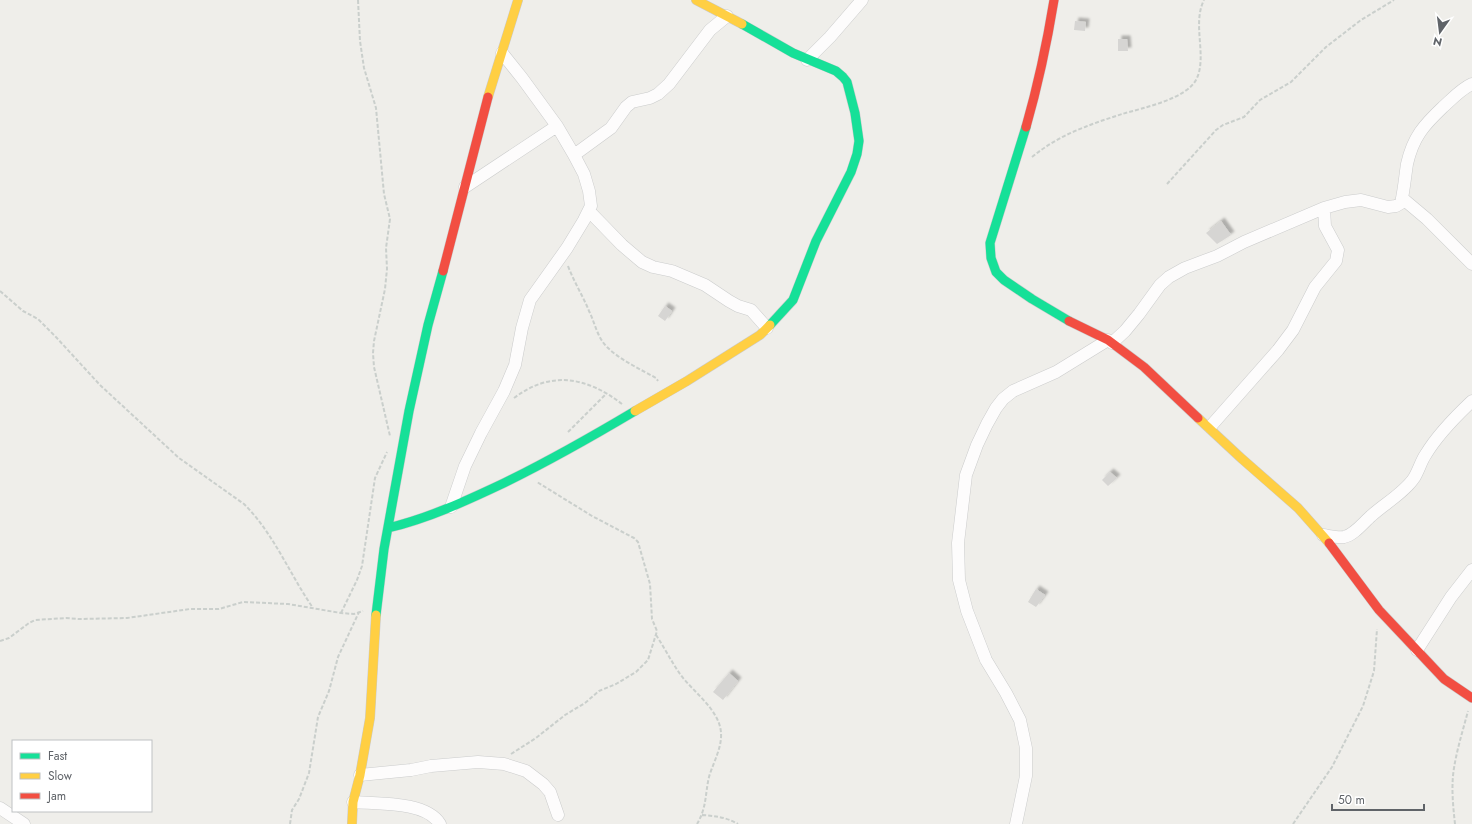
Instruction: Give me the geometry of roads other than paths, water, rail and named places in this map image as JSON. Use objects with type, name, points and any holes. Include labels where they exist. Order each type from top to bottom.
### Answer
[{"type":"street","points":[[352,824],[353,802],[360,775],[370,718],[377,606],[384,549],[410,403],[428,325],[490,91],[518,0]]},
{"type":"street","points":[[388,528],[412,522],[451,508],[524,473],[633,412],[760,335],[793,300],[816,241],[851,172],[857,154],[859,141],[855,113],[849,95],[847,82],[844,77],[836,71],[807,60],[707,4],[696,0]]},
{"type":"street","points":[[807,60],[830,37],[862,0]]},
{"type":"street","points":[[1054,0],[1046,46],[1032,106],[990,244],[991,258],[996,272],[1004,280],[1032,299],[1069,321],[1110,341],[1144,367],[1210,427],[1241,458],[1298,508],[1323,535],[1379,610],[1444,679],[1472,698]]},
{"type":"street","points":[[574,155],[611,128],[626,107],[632,102],[650,98],[658,94],[669,84],[710,30],[727,16]]},
{"type":"street","points":[[451,508],[465,466],[480,433],[504,391],[514,365],[530,300],[563,253],[591,206],[589,191],[584,174],[574,155],[557,126],[502,53]]},
{"type":"street","points":[[1016,824],[1026,776],[1026,748],[1020,720],[986,660],[967,610],[959,580],[958,543],[966,475],[977,445],[996,408],[1013,391],[1056,372],[1125,331],[1160,285],[1169,277],[1185,268],[1217,256],[1244,242],[1324,208],[1349,201],[1361,200],[1388,207],[1396,206],[1401,203],[1411,150],[1420,132],[1456,94],[1472,84]]},
{"type":"street","points":[[465,187],[557,126]]},
{"type":"street","points":[[1402,198],[1427,219],[1472,264]]},
{"type":"street","points":[[1210,427],[1278,350],[1293,330],[1315,287],[1336,261],[1338,250],[1325,226],[1324,208]]},
{"type":"street","points":[[589,211],[622,245],[642,262],[653,267],[672,271],[705,285],[729,302],[751,310],[767,328]]},
{"type":"street","points":[[1323,535],[1346,537],[1403,489],[1414,478],[1426,454],[1433,444],[1448,425],[1472,401]]},
{"type":"street","points":[[1417,650],[1472,570]]},
{"type":"street","points":[[360,775],[478,762],[504,764],[526,771],[543,784],[550,792],[558,815]]},
{"type":"street","points":[[353,802],[408,806],[430,813],[440,824]]},
{"type":"street","points":[[0,808],[24,824]]}]
